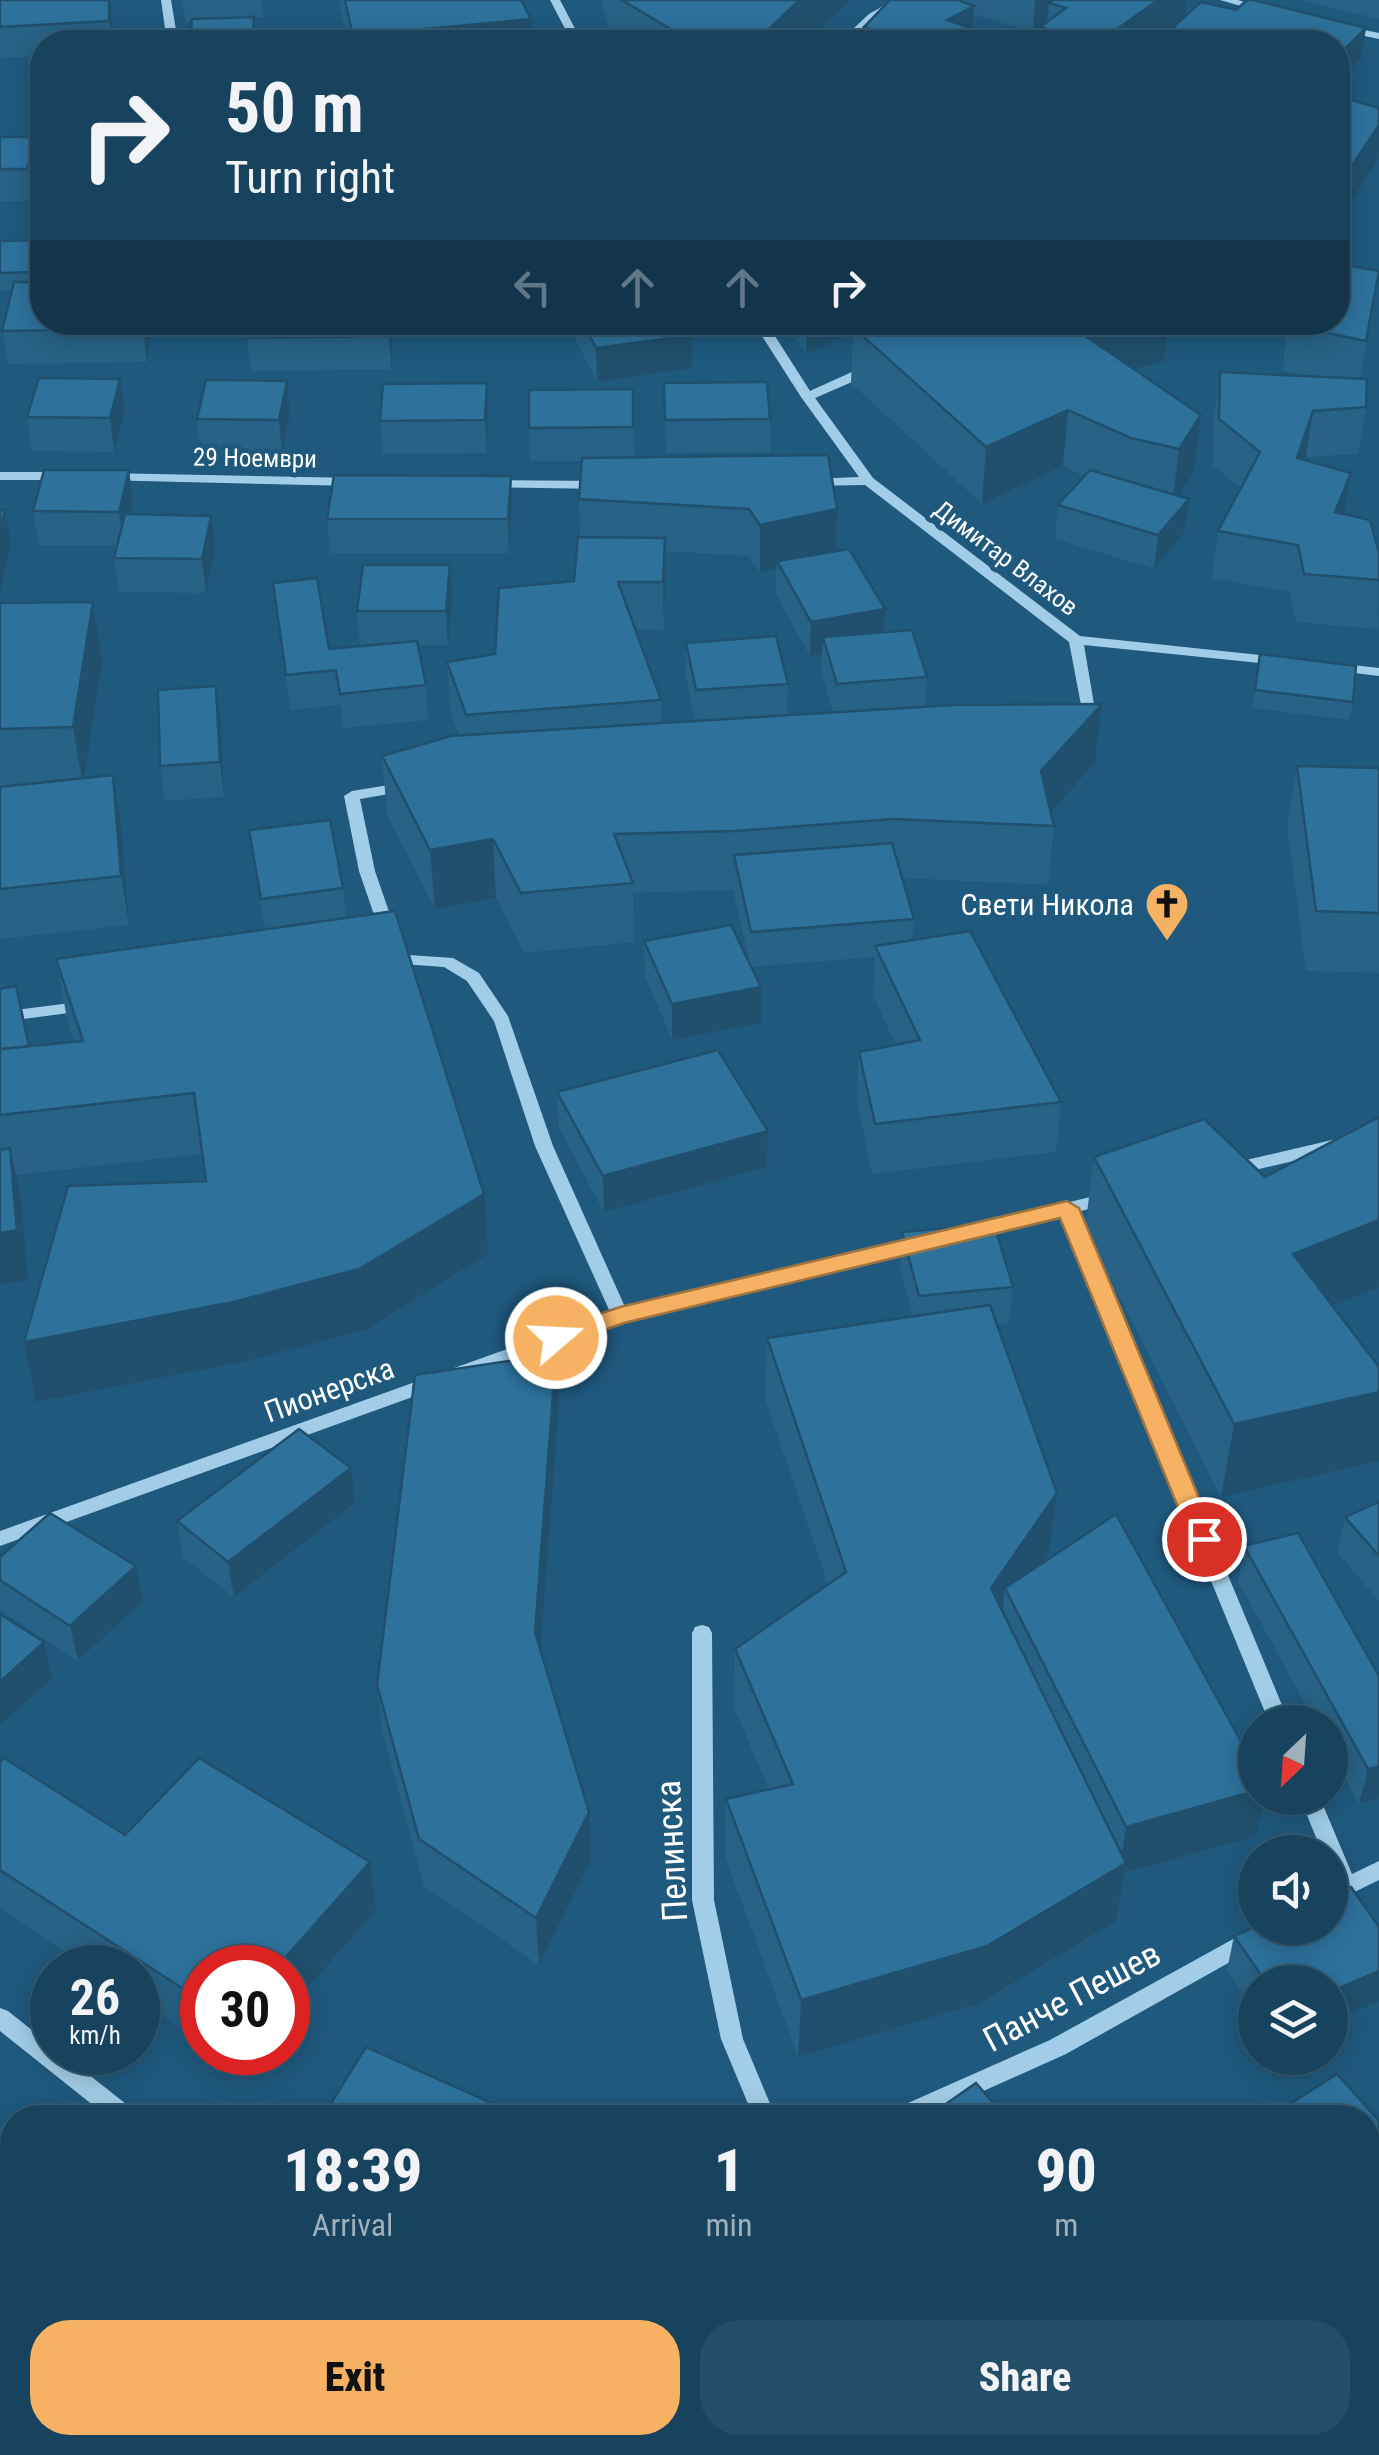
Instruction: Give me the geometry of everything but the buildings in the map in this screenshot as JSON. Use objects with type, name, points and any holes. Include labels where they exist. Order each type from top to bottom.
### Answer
[{"type":"street","points":[[166,0],[171,30]]},
{"type":"street","points":[[555,0],[571,30]]},
{"type":"street","points":[[857,30],[902,0]]},
{"type":"street","points":[[1225,0],[1276,12]]},
{"type":"street","points":[[1326,24],[1379,36]]},
{"type":"street","name":"Димитар Влахов","points":[[767,335],[806,397],[868,482],[1076,640],[1303,664]]},
{"type":"street","points":[[806,397],[876,366]]},
{"type":"street","name":"29 Ноември","points":[[0,476],[370,482]]},
{"type":"street","points":[[793,483],[868,482]]},
{"type":"street","points":[[468,484],[623,485]]},
{"type":"street","points":[[1074,742],[1093,741],[1076,640]]},
{"type":"street","points":[[1322,666],[1379,672]]},
{"type":"street","points":[[433,784],[352,796],[367,871],[384,914],[384,960],[447,962],[473,976],[502,1020],[544,1146],[620,1315]]},
{"type":"street","points":[[0,1018],[94,1005]]},
{"type":"street","points":[[1214,1174],[1379,1135]]},
{"type":"street","points":[[951,1236],[1122,1196]]},
{"type":"street","points":[[1067,1208],[1272,1705]]},
{"type":"street","name":"Пионерска","points":[[0,1538],[620,1315],[931,1241]]},
{"type":"street","name":"Пелинска","points":[[702,1633],[703,1900],[732,2039],[760,2105]]},
{"type":"street","points":[[1348,1886],[1379,1870]]},
{"type":"street","name":"Панче Пешев","points":[[927,2105],[1058,2047],[1241,1945]]},
{"type":"street","points":[[0,2018],[111,2105]]},
{"type":"place","name":"Свети Никола","points":[[1167,942]]},
{"type":"route","points":[[556,1338],[620,1315],[1067,1208],[1204,1539]]}]
